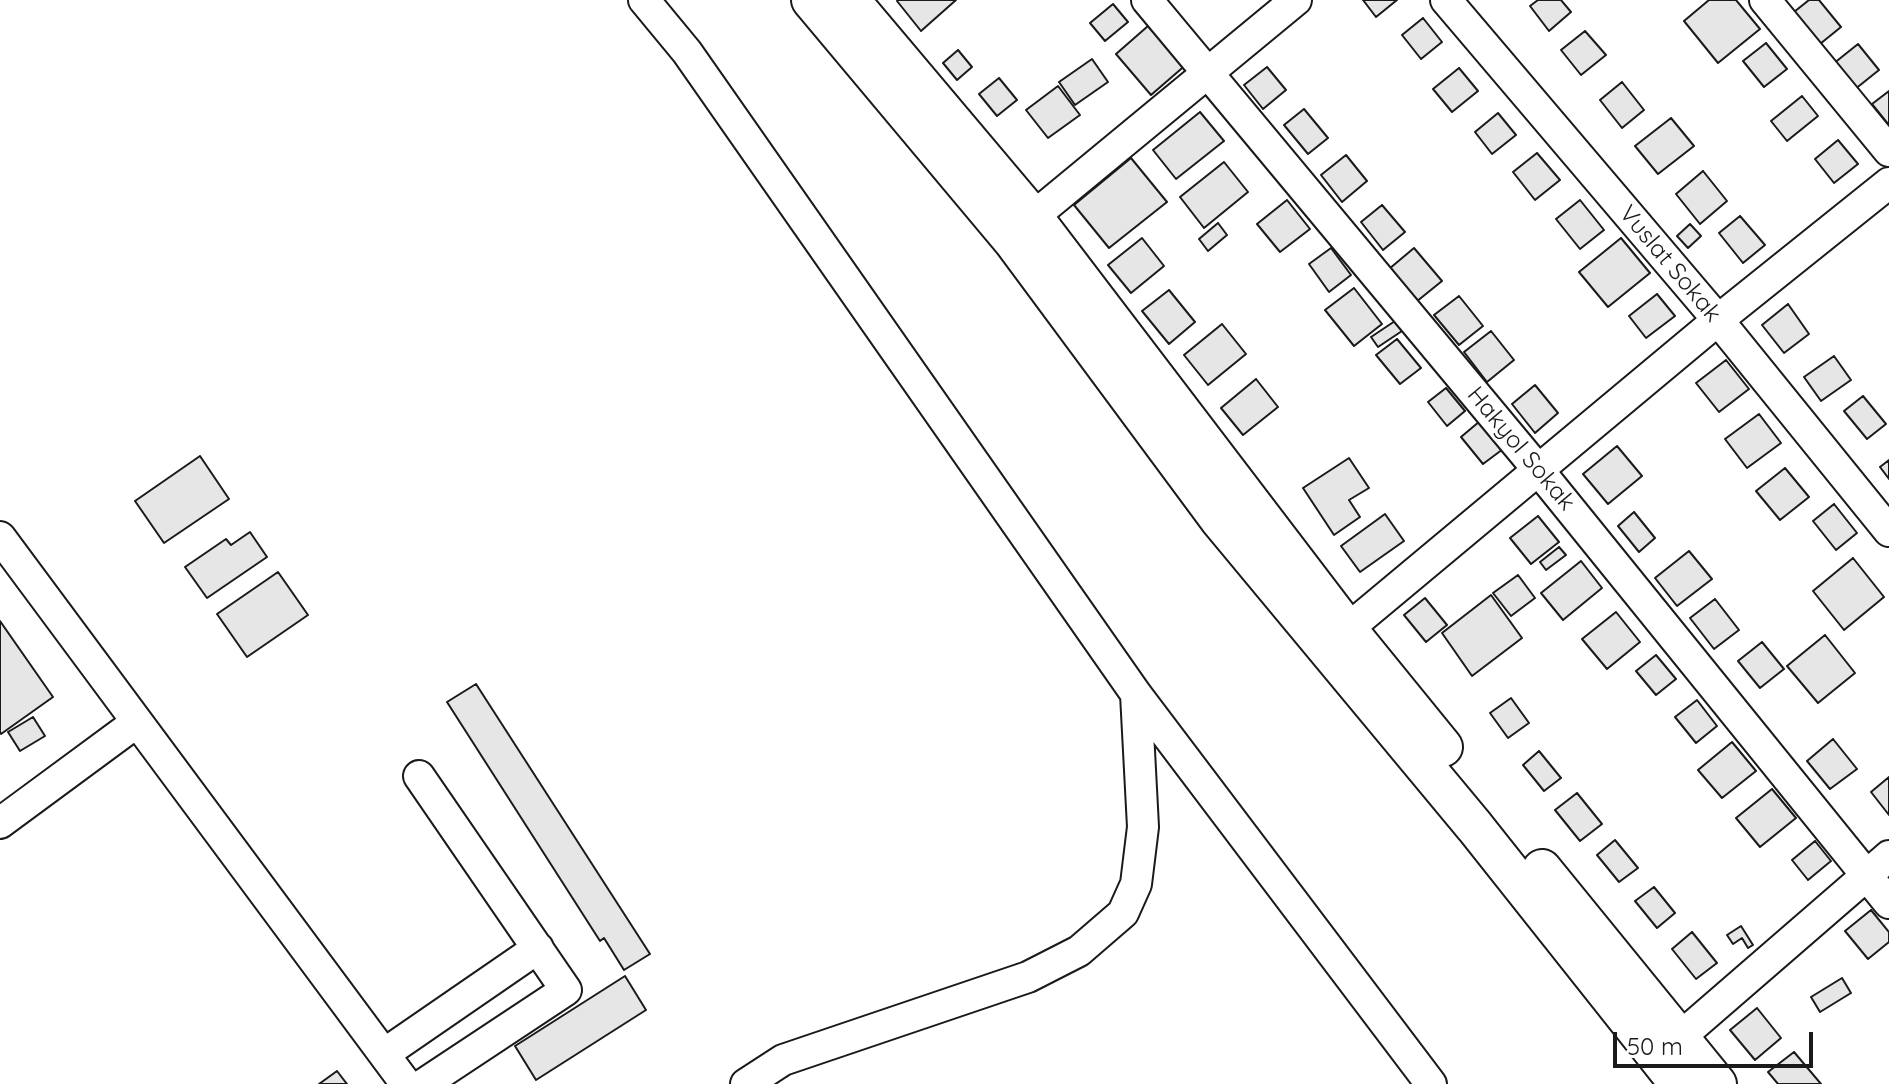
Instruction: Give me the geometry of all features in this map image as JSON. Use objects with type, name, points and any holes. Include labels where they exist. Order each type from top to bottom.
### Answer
[{"type":"main road","points":[[811,0],[1023,229]]},
{"type":"main road","points":[[850,0],[1336,638],[1673,1061],[1717,1084]]},
{"type":"street","points":[[644,0],[687,52],[1136,694],[1431,1084]]},
{"type":"street","name":"Hakyol Sokak","points":[[1147,0],[1540,472],[1889,903]]},
{"type":"street","points":[[1023,229],[1296,0]]},
{"type":"street","name":"Vuslat Sokak","points":[[1446,0],[1718,320],[1889,531]]},
{"type":"street","points":[[1765,0],[1889,151]]},
{"type":"street","points":[[1336,638],[1540,472],[1718,320],[1889,183]]},
{"type":"street","points":[[0,537],[406,1084]]},
{"type":"street","points":[[746,1084],[783,1060],[1028,977],[1079,951],[1123,913],[1136,884],[1143,827],[1136,694]]},
{"type":"street","points":[[0,823],[137,722]]},
{"type":"street","points":[[419,776],[566,990],[424,1084]]},
{"type":"street","points":[[1673,1061],[1865,875],[1889,856]]},
{"type":"street","points":[[384,1054],[538,948]]},
{"type":"building","points":[[898,0],[956,0],[921,31],[897,1]]},
{"type":"building","points":[[1363,0],[1397,0],[1376,17]]},
{"type":"building","points":[[1538,0],[1561,0],[1571,12],[1549,31],[1530,6]]},
{"type":"building","points":[[1709,0],[1736,0],[1760,29],[1718,63],[1684,21]]},
{"type":"building","points":[[1809,0],[1819,0],[1841,27],[1820,44],[1794,12]]},
{"type":"building","points":[[1113,4],[1128,22],[1105,41],[1090,23]]},
{"type":"building","points":[[1423,18],[1442,42],[1421,59],[1402,35]]},
{"type":"building","points":[[1148,26],[1173,54],[1177,51],[1188,63],[1151,95],[1116,54]]},
{"type":"building","points":[[1585,31],[1606,55],[1581,75],[1561,50]]},
{"type":"building","points":[[1766,43],[1787,69],[1764,87],[1743,61]]},
{"type":"building","points":[[1858,44],[1879,70],[1854,90],[1833,64]]},
{"type":"building","points":[[958,50],[972,67],[957,80],[943,63]]},
{"type":"building","points":[[1092,59],[1108,82],[1075,105],[1059,82]]},
{"type":"building","points":[[1267,67],[1286,90],[1263,109],[1244,85]]},
{"type":"building","points":[[1459,68],[1478,91],[1452,112],[1433,89]]},
{"type":"building","points":[[999,78],[1017,100],[997,116],[979,94]]},
{"type":"building","points":[[1622,82],[1644,110],[1622,128],[1600,100]]},
{"type":"building","points":[[1058,86],[1080,115],[1048,138],[1026,110]]},
{"type":"building","points":[[1889,91],[1889,125],[1872,104]]},
{"type":"building","points":[[1802,96],[1818,116],[1787,141],[1771,121]]},
{"type":"building","points":[[1304,109],[1328,138],[1308,154],[1284,125]]},
{"type":"building","points":[[1200,112],[1224,141],[1176,179],[1153,150]]},
{"type":"building","points":[[1498,113],[1516,135],[1492,154],[1475,132]]},
{"type":"building","points":[[1671,118],[1694,146],[1658,174],[1635,146]]},
{"type":"building","points":[[1838,140],[1858,164],[1834,183],[1815,159]]},
{"type":"building","points":[[1537,153],[1560,180],[1535,200],[1513,172]]},
{"type":"building","points":[[1346,155],[1367,181],[1342,202],[1321,175]]},
{"type":"building","points":[[1131,158],[1167,202],[1109,248],[1074,205]]},
{"type":"building","points":[[1224,162],[1248,192],[1204,228],[1180,197]]},
{"type":"building","points":[[1703,171],[1727,201],[1700,224],[1676,194]]},
{"type":"building","points":[[1287,200],[1310,229],[1280,252],[1257,224]]},
{"type":"building","points":[[1580,200],[1604,230],[1580,249],[1556,219]]},
{"type":"building","points":[[1382,205],[1405,232],[1383,250],[1361,222]]},
{"type":"building","points":[[1740,216],[1765,245],[1743,263],[1719,233]]},
{"type":"building","points":[[1218,223],[1227,235],[1208,251],[1199,239]]},
{"type":"building","points":[[1690,224],[1701,236],[1688,248],[1677,236]]},
{"type":"building","points":[[1142,238],[1164,266],[1131,293],[1108,265]]},
{"type":"building","points":[[1621,238],[1650,273],[1608,307],[1579,272]]},
{"type":"building","points":[[1331,248],[1351,275],[1329,292],[1309,264]]},
{"type":"building","points":[[1414,248],[1442,281],[1416,302],[1389,269]]},
{"type":"building","points":[[1354,288],[1382,324],[1354,346],[1325,310]]},
{"type":"building","points":[[1169,290],[1195,322],[1169,344],[1142,311]]},
{"type":"building","points":[[1657,294],[1675,316],[1646,338],[1629,316]]},
{"type":"building","points":[[1459,296],[1483,326],[1459,345],[1434,315]]},
{"type":"building","points":[[1788,304],[1809,334],[1784,353],[1762,325]]},
{"type":"building","points":[[1395,321],[1402,331],[1378,347],[1371,337]]},
{"type":"building","points":[[1222,324],[1246,354],[1208,385],[1184,355]]},
{"type":"building","points":[[1491,331],[1514,360],[1487,382],[1464,352]]},
{"type":"building","points":[[1397,339],[1421,368],[1400,384],[1376,355]]},
{"type":"building","points":[[1834,356],[1851,380],[1821,401],[1804,377]]},
{"type":"building","points":[[1726,360],[1749,389],[1719,412],[1696,383]]},
{"type":"building","points":[[1256,379],[1278,407],[1243,435],[1221,408]]},
{"type":"building","points":[[1535,385],[1558,413],[1535,433],[1512,404]]},
{"type":"building","points":[[1446,388],[1465,411],[1447,426],[1428,402]]},
{"type":"building","points":[[1863,396],[1886,424],[1867,439],[1844,411]]},
{"type":"building","points":[[1759,414],[1781,443],[1747,468],[1725,439]]},
{"type":"building","points":[[1480,421],[1503,449],[1483,464],[1461,437]]},
{"type":"building","points":[[1617,446],[1642,476],[1608,504],[1583,474]]},
{"type":"building","points":[[200,456],[229,499],[164,543],[135,501]]},
{"type":"building","points":[[1349,458],[1369,488],[1349,500],[1360,517],[1334,535],[1303,488]]},
{"type":"building","points":[[1889,460],[1889,479],[1880,467]]},
{"type":"building","points":[[1785,468],[1809,497],[1780,520],[1756,491]]},
{"type":"building","points":[[1834,504],[1857,533],[1836,550],[1813,521]]},
{"type":"building","points":[[1634,512],[1655,538],[1639,552],[1618,526]]},
{"type":"building","points":[[1385,514],[1404,541],[1360,572],[1341,546]]},
{"type":"building","points":[[1538,516],[1559,542],[1531,564],[1510,538]]},
{"type":"building","points":[[250,532],[267,557],[207,598],[185,567],[226,539],[231,545]]},
{"type":"building","points":[[1559,547],[1566,555],[1546,570],[1540,562]]},
{"type":"building","points":[[1689,551],[1712,579],[1677,606],[1655,578]]},
{"type":"building","points":[[1853,558],[1884,597],[1844,630],[1813,591]]},
{"type":"building","points":[[1581,561],[1602,588],[1563,620],[1541,593]]},
{"type":"building","points":[[278,572],[308,615],[247,657],[217,614]]},
{"type":"building","points":[[1518,575],[1535,598],[1511,616],[1493,593]]},
{"type":"building","points":[[1491,595],[1522,638],[1472,676],[1442,633]]},
{"type":"building","points":[[1425,598],[1447,625],[1426,642],[1404,615]]},
{"type":"building","points":[[1715,599],[1739,630],[1714,649],[1690,618]]},
{"type":"building","points":[[1616,612],[1640,642],[1607,669],[1582,639]]},
{"type":"building","points":[[0,621],[53,697],[1,734],[0,732]]},
{"type":"building","points":[[1825,635],[1855,673],[1818,703],[1787,666]]},
{"type":"building","points":[[1762,642],[1784,669],[1760,688],[1738,661]]},
{"type":"building","points":[[1656,655],[1676,679],[1656,695],[1636,671]]},
{"type":"building","points":[[476,684],[650,954],[624,970],[604,938],[600,941],[447,702]]},
{"type":"building","points":[[1511,698],[1529,723],[1508,738],[1490,713]]},
{"type":"building","points":[[1697,700],[1717,726],[1696,743],[1675,717]]},
{"type":"building","points":[[33,717],[45,736],[20,751],[8,732]]},
{"type":"building","points":[[1833,739],[1857,769],[1830,789],[1807,761]]},
{"type":"building","points":[[1732,742],[1756,771],[1722,798],[1698,770]]},
{"type":"building","points":[[1539,751],[1561,778],[1544,791],[1523,765]]},
{"type":"building","points":[[1889,777],[1889,815],[1871,792]]},
{"type":"building","points":[[1772,789],[1796,818],[1760,847],[1736,818]]},
{"type":"building","points":[[1577,793],[1602,824],[1580,841],[1555,810]]},
{"type":"building","points":[[1615,840],[1638,868],[1619,882],[1597,855]]},
{"type":"building","points":[[1815,841],[1831,861],[1808,880],[1792,860]]},
{"type":"building","points":[[1654,887],[1675,913],[1657,928],[1635,901]]},
{"type":"building","points":[[1871,910],[1889,932],[1889,942],[1868,959],[1845,931]]},
{"type":"building","points":[[1741,926],[1753,945],[1748,948],[1742,938],[1733,944],[1727,935]]},
{"type":"building","points":[[1692,932],[1717,963],[1696,979],[1672,949]]},
{"type":"building","points":[[625,976],[646,1010],[536,1080],[515,1046]]},
{"type":"building","points":[[1842,978],[1851,993],[1820,1012],[1811,997]]},
{"type":"building","points":[[1757,1008],[1781,1038],[1755,1060],[1730,1030]]},
{"type":"building","points":[[1794,1052],[1821,1084],[1778,1084],[1768,1072]]},
{"type":"building","points":[[337,1071],[347,1084],[319,1084]]}]
